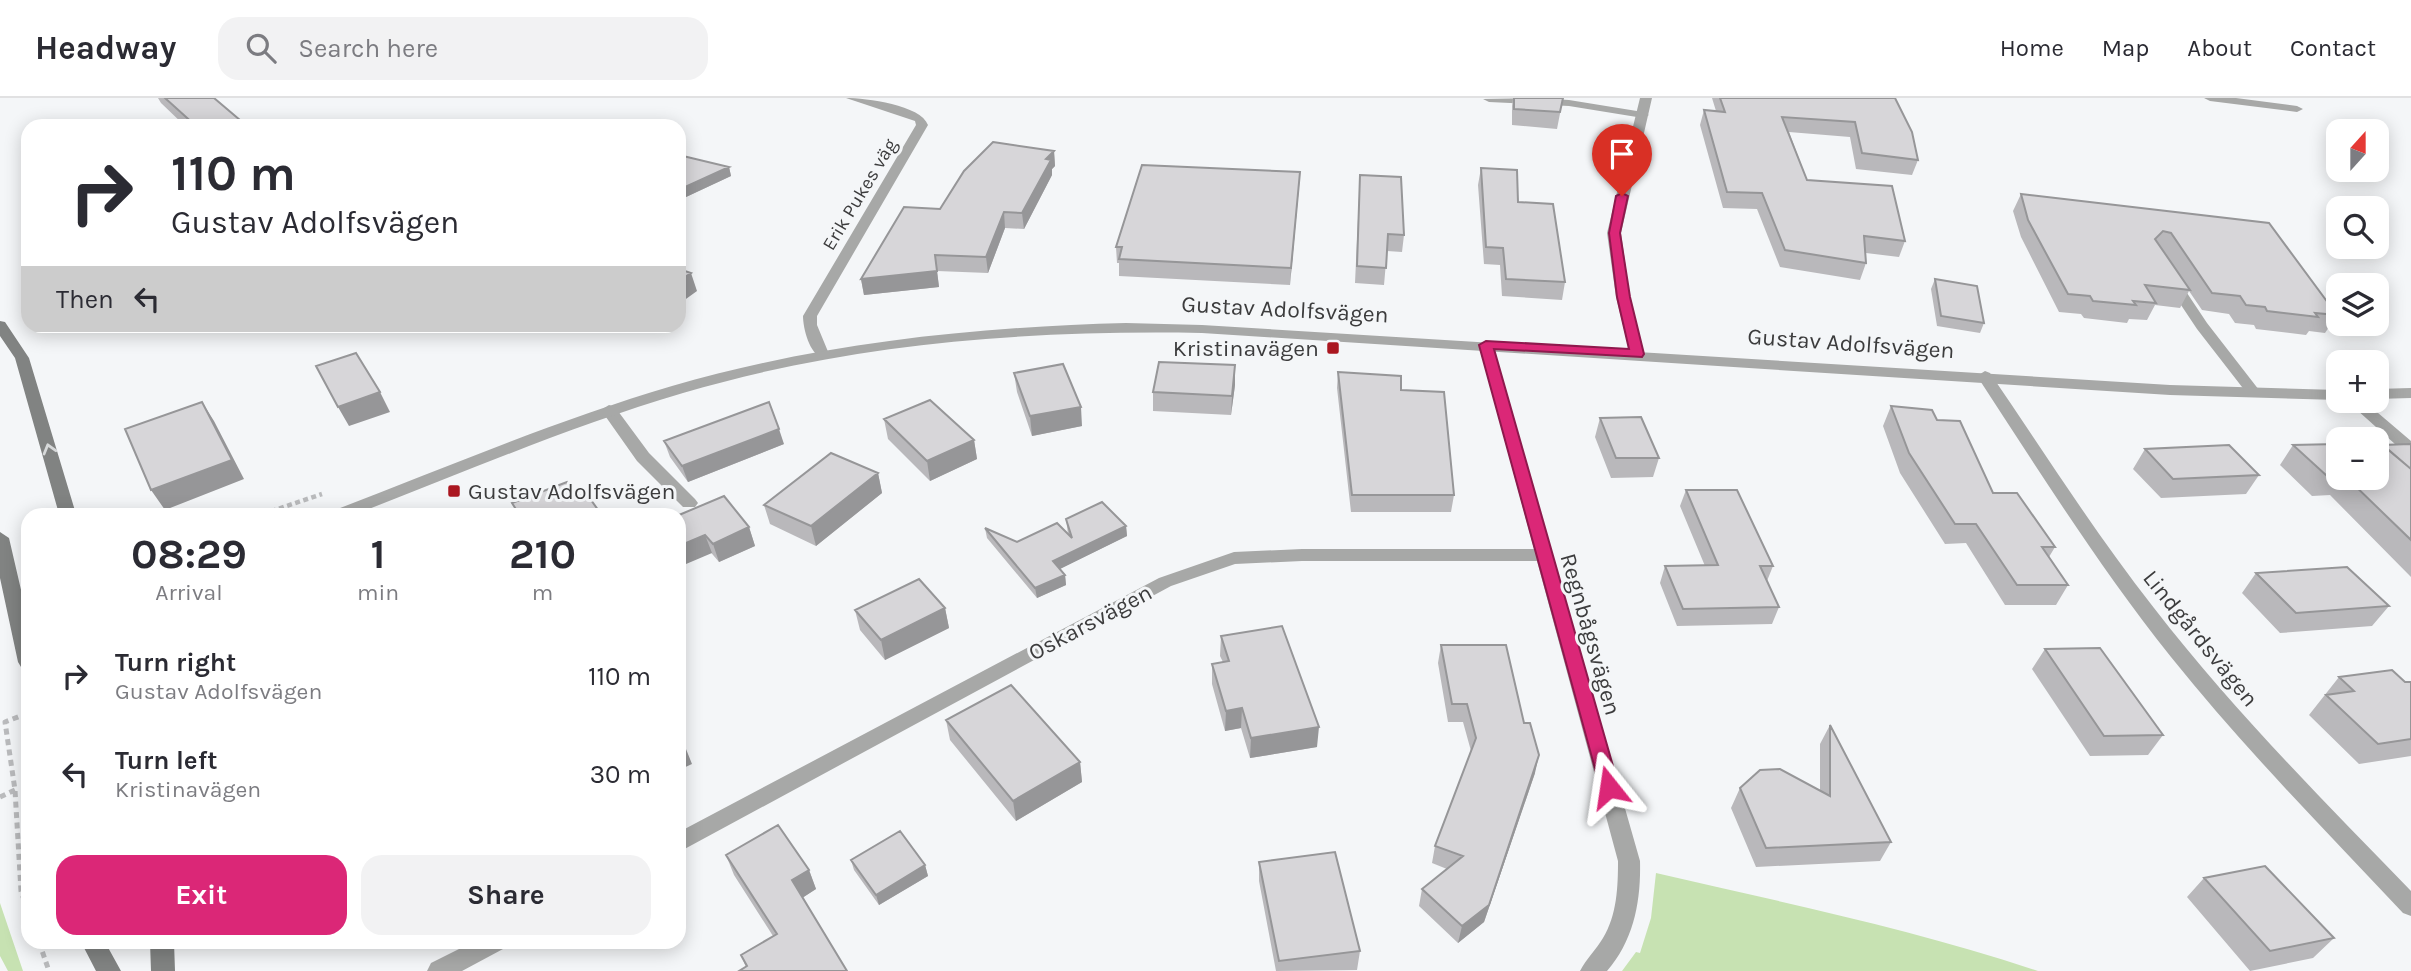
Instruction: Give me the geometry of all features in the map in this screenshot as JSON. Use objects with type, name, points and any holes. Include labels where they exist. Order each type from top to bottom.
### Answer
[{"type":"main road","points":[[0,325],[22,358],[66,508]]},
{"type":"main road","points":[[0,538],[21,617]]},
{"type":"main road","points":[[97,949],[109,971]]},
{"type":"main road","points":[[162,949],[163,971]]},
{"type":"street","name":"Erik Pukes väg","points":[[822,354],[810,325],[810,316],[922,125],[920,119],[908,113],[852,98]]},
{"type":"street","points":[[1637,354],[1623,297],[1615,233],[1646,98]]},
{"type":"street","points":[[2210,98],[2297,109],[2288,98]]},
{"type":"street","points":[[1489,99],[1569,103],[1643,115]]},
{"type":"street","points":[[2162,265],[2202,326],[2254,393]]},
{"type":"street","name":"Gustav Adolfsvägen","points":[[356,508],[609,410],[716,378],[822,354],[973,333],[1087,326],[1202,329],[2254,393],[2326,395]]},
{"type":"street","name":"Regnbågsvägen","points":[[1486,345],[1629,862],[1628,901],[1623,922],[1614,944],[1591,971]]},
{"type":"street","name":"Lindgårdsvägen","points":[[1985,376],[2092,538],[2148,615],[2227,710],[2411,905]]},
{"type":"street","points":[[2389,394],[2411,393]]},
{"type":"street","points":[[609,410],[643,457],[689,503]]},
{"type":"street","points":[[2369,413],[2411,449]]},
{"type":"street","name":"Oskarsvägen","points":[[686,839],[1166,582],[1209,565],[1234,558],[1302,555],[1543,555]]},
{"type":"street","points":[[439,971],[481,949]]},
{"type":"path","points":[[21,716],[5,722],[15,790],[21,891]]},
{"type":"path","points":[[0,797],[15,790]]},
{"type":"path","points":[[41,949],[49,971]]},
{"type":"green space","points":[[1656,873],[1896,929],[2038,971],[1622,971],[1636,952],[1640,953],[1651,918]]},
{"type":"green space","points":[[0,903],[23,971],[8,971],[0,956]]},
{"type":"building","points":[[165,98],[214,98],[239,119],[188,119]]},
{"type":"building","points":[[1514,98],[1563,98],[1560,112],[1514,109]]},
{"type":"building","points":[[1720,98],[1895,98],[1912,132],[1918,160],[1862,153],[1855,122],[1782,117],[1807,180],[1892,186],[1905,241],[1864,236],[1866,263],[1785,250],[1762,193],[1727,192],[1704,110],[1725,112]]},
{"type":"building","points":[[993,142],[1054,151],[1046,159],[1051,160],[1022,213],[1004,212],[986,257],[935,255],[937,271],[861,279],[904,207],[940,209],[964,171]]},
{"type":"building","points":[[686,157],[729,167],[686,187]]},
{"type":"building","points":[[1142,165],[1300,172],[1291,268],[1119,259],[1122,247],[1116,247]]},
{"type":"building","points":[[1481,168],[1517,170],[1518,202],[1553,204],[1565,282],[1506,279],[1503,248],[1486,247]]},
{"type":"building","points":[[1360,175],[1401,177],[1404,235],[1388,234],[1386,268],[1357,266]]},
{"type":"building","points":[[2021,194],[2269,223],[2326,300],[2326,314],[2315,313],[2318,317],[2267,311],[2265,307],[2246,305],[2240,296],[2212,293],[2171,233],[2163,231],[2155,239],[2190,290],[2145,285],[2156,303],[2133,301],[2136,305],[2093,301],[2090,296],[2068,294],[2028,220]]},
{"type":"building","points":[[1935,279],[1977,286],[1984,323],[1941,316]]},
{"type":"building","points":[[356,353],[380,392],[338,407],[316,366]]},
{"type":"building","points":[[1159,362],[1235,365],[1232,396],[1153,392]]},
{"type":"building","points":[[1063,364],[1081,407],[1030,416],[1014,373]]},
{"type":"building","points":[[1338,372],[1401,376],[1401,390],[1444,392],[1454,495],[1352,495]]},
{"type":"building","points":[[930,400],[974,440],[927,461],[884,419]]},
{"type":"building","points":[[202,402],[232,460],[151,490],[125,429]]},
{"type":"building","points":[[769,402],[779,429],[682,466],[664,441]]},
{"type":"building","points":[[1891,406],[1932,410],[1937,420],[1960,421],[1993,493],[2017,493],[2055,547],[2042,547],[2068,585],[2017,585],[1976,524],[1955,524],[1909,453]]},
{"type":"building","points":[[1641,417],[1659,458],[1616,458],[1600,418]]},
{"type":"building","points":[[2326,444],[2326,475],[2293,445]]},
{"type":"building","points":[[2411,444],[2411,469],[2389,450],[2389,445]]},
{"type":"building","points":[[2229,445],[2259,475],[2173,479],[2145,449]]},
{"type":"building","points":[[2389,451],[2411,469],[2411,540],[2359,490],[2389,490]]},
{"type":"building","points":[[831,453],[878,473],[811,526],[764,505]]},
{"type":"building","points":[[567,482],[577,497],[586,493],[597,508],[515,508],[512,503]]},
{"type":"building","points":[[1686,490],[1737,490],[1773,566],[1760,566],[1779,607],[1683,609],[1665,566],[1718,565]]},
{"type":"building","points":[[724,496],[749,527],[713,544],[705,535],[686,543],[686,512]]},
{"type":"building","points":[[1102,502],[1126,526],[1053,561],[1065,575],[1035,588],[985,528],[1017,542],[1057,523],[1072,538],[1066,519]]},
{"type":"building","points":[[2347,567],[2389,606],[2296,613],[2256,573]]},
{"type":"building","points":[[919,579],[945,608],[881,640],[855,610]]},
{"type":"building","points":[[1282,626],[1319,727],[1251,738],[1242,708],[1226,711],[1212,664],[1229,661],[1221,636]]},
{"type":"building","points":[[1441,645],[1506,645],[1524,723],[1530,723],[1539,755],[1489,905],[1462,926],[1422,889],[1463,856],[1435,846],[1476,738],[1467,704],[1452,704]]},
{"type":"building","points":[[2100,648],[2163,735],[2104,736],[2045,649]]},
{"type":"building","points":[[2392,670],[2405,682],[2411,682],[2411,739],[2378,744],[2326,695],[2354,691],[2339,677]]},
{"type":"building","points":[[1011,685],[1080,762],[1013,801],[946,720]]},
{"type":"building","points":[[1830,725],[1891,842],[1766,848],[1740,788],[1760,770],[1780,769],[1830,796]]},
{"type":"building","points":[[778,825],[809,870],[792,880],[847,971],[739,971],[747,966],[741,955],[777,934],[726,855]]},
{"type":"building","points":[[900,831],[925,865],[876,895],[851,860]]},
{"type":"building","points":[[1335,852],[1360,951],[1279,961],[1259,862]]},
{"type":"building","points":[[2265,866],[2334,938],[2270,951],[2204,878]]},
{"type":"place","name":"Kristinavägen","points":[[1333,348]]},
{"type":"place","name":"Gustav Adolfsvägen","points":[[454,491]]},
{"type":"route","points":[[1609,787],[1486,345],[1637,354],[1623,297],[1615,233],[1622,196]]}]
